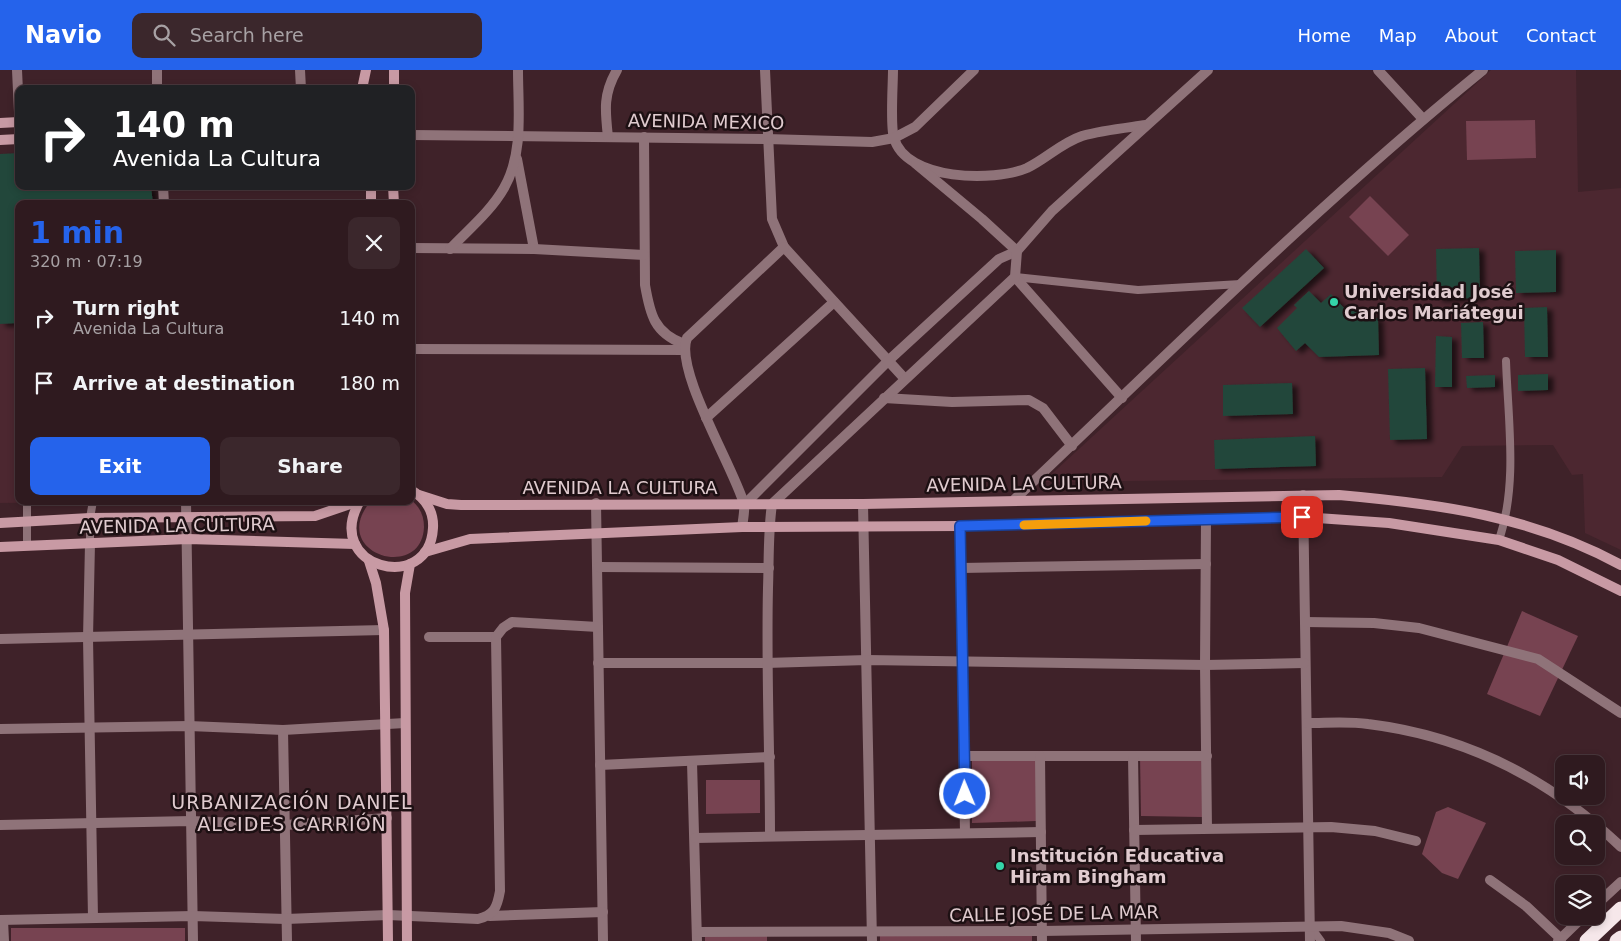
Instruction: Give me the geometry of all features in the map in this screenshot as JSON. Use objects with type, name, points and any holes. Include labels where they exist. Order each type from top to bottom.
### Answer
[{"type":"highway","points":[[1587,941],[1621,909]]},
{"type":"highway","points":[[1617,941],[1621,938]]},
{"type":"street","points":[[17,70],[18,85]]},
{"type":"street","points":[[157,70],[157,85]]},
{"type":"street","points":[[300,70],[301,85]]},
{"type":"street","points":[[363,85],[366,70]]},
{"type":"street","points":[[394,70],[394,85]]},
{"type":"street","points":[[450,249],[504,190],[516,156],[518,136],[518,70]]},
{"type":"street","points":[[608,137],[605,111],[607,86],[618,70]]},
{"type":"street","points":[[765,70],[772,219],[784,247],[905,379]]},
{"type":"street","points":[[893,70],[894,138],[901,151],[982,219],[1016,252],[1015,277],[1122,398]]},
{"type":"street","name":"AVENIDA MEXICO","points":[[415,135],[644,137],[872,142],[894,138],[915,127],[974,70]]},
{"type":"street","points":[[744,505],[888,361],[999,259],[1016,252],[1052,211],[1208,70]]},
{"type":"street","points":[[1378,70],[1423,119]]},
{"type":"street","points":[[1015,499],[1241,284],[1423,119],[1483,70]]},
{"type":"street","points":[[0,123],[15,122]]},
{"type":"street","points":[[916,164],[960,176],[989,177],[1027,168],[1055,149],[1082,136],[1146,125]]},
{"type":"street","points":[[644,137],[644,255],[648,304],[655,322],[663,333],[684,347]]},
{"type":"street","points":[[0,140],[15,139]]},
{"type":"street","points":[[516,156],[534,249]]},
{"type":"street","points":[[742,527],[744,505],[706,418],[684,347],[687,338],[784,247]]},
{"type":"street","points":[[415,248],[534,249],[644,255]]},
{"type":"street","points":[[770,836],[770,757],[766,663],[769,527],[772,504],[1015,277]]},
{"type":"street","points":[[706,418],[834,302]]},
{"type":"street","points":[[415,349],[684,347]]},
{"type":"street","points":[[884,398],[952,402],[1029,400],[1043,408],[1072,446]]},
{"type":"street","points":[[369,561],[389,568],[410,564],[425,552],[430,543],[433,523],[429,507],[415,492]]},
{"type":"street","name":"AVENIDA LA CULTURA","points":[[415,492],[447,504],[461,505],[596,503],[864,504],[1015,499],[1303,495],[1387,499],[1484,513],[1506,519],[1569,541],[1621,565]]},
{"type":"street","points":[[1303,495],[1304,663],[1307,723],[1310,941]]},
{"type":"street","points":[[596,503],[604,941]]},
{"type":"street","points":[[864,504],[872,937]]},
{"type":"street","points":[[186,505],[193,941]]},
{"type":"street","name":"AVENIDA LA CULTURA","points":[[0,523],[90,518],[187,519],[315,516],[348,505]]},
{"type":"street","points":[[358,505],[351,522],[355,544],[369,561],[376,583],[384,630],[388,941]]},
{"type":"street","points":[[425,552],[470,539],[742,527],[960,526],[1302,517],[1389,523],[1499,540],[1558,560],[1621,591]]},
{"type":"street","points":[[1206,520],[1207,828]]},
{"type":"street","points":[[960,526],[965,833]]},
{"type":"street","name":"AVENIDA LA CULTURA","points":[[0,547],[188,539],[355,544]]},
{"type":"street","points":[[90,543],[88,638],[93,918]]},
{"type":"street","points":[[407,941],[405,593],[410,564]]},
{"type":"street","points":[[961,568],[1206,564]]},
{"type":"street","points":[[598,567],[769,568]]},
{"type":"street","points":[[490,916],[497,907],[500,892],[496,637],[503,628],[512,622],[598,627]]},
{"type":"street","points":[[1305,622],[1374,623],[1419,628],[1538,659],[1621,713]]},
{"type":"street","points":[[0,640],[384,630]]},
{"type":"street","points":[[429,637],[496,637]]},
{"type":"street","points":[[598,663],[766,663],[867,660],[1205,665],[1304,663]]},
{"type":"street","points":[[0,729],[189,726],[283,730],[405,723]]},
{"type":"street","points":[[1307,723],[1366,724],[1393,728],[1439,738],[1472,749],[1524,773],[1572,803],[1621,847]]},
{"type":"street","points":[[283,730],[287,941]]},
{"type":"street","points":[[964,756],[1207,756]]},
{"type":"street","points":[[1040,756],[1042,936]]},
{"type":"street","points":[[1133,756],[1136,941]]},
{"type":"street","points":[[600,764],[692,762],[770,757]]},
{"type":"street","points":[[692,762],[697,936]]},
{"type":"street","points":[[0,825],[191,821],[285,825],[387,818]]},
{"type":"street","points":[[1134,830],[1308,827],[1375,831],[1416,841]]},
{"type":"street","points":[[695,838],[1041,832]]},
{"type":"street","points":[[1490,880],[1526,906],[1559,940],[1575,925]]},
{"type":"street","points":[[1605,897],[1621,882]]},
{"type":"street","points":[[4,941],[1,920],[193,916],[286,920],[388,915],[478,919],[490,916],[603,912]]},
{"type":"street","name":"CALLE JOSÉ DE LA MAR","points":[[697,936],[1042,936],[1136,929],[1310,926],[1364,928],[1389,933],[1409,941]]},
{"type":"lane","points":[[1015,277],[1138,290],[1241,284]]},
{"type":"lane","points":[[1499,540],[1506,519],[1509,447],[1506,361]]},
{"type":"lane","points":[[27,505],[27,546]]},
{"type":"lane","points":[[90,543],[92,505]]},
{"type":"lane","points":[[1310,926],[1322,941]]},
{"type":"shaded area","points":[[1491,70],[1576,70],[1578,192],[1621,188],[1621,550],[1585,533],[1583,474],[1572,475],[1553,445],[1462,446],[1442,477],[1043,482]]},
{"type":"shaded area","points":[[1535,120],[1536,158],[1467,160],[1466,121]]},
{"type":"shaded area","points":[[1370,196],[1409,235],[1388,256],[1349,217]]},
{"type":"shaded area","points":[[15,323],[15,503],[0,503],[0,324]]},
{"type":"shaded area","points":[[415,504],[421,512],[424,527],[419,544],[409,554],[395,557],[380,555],[368,547],[360,536],[360,520],[368,505]]},
{"type":"shaded area","points":[[1522,611],[1578,636],[1540,716],[1487,694]]},
{"type":"shaded area","points":[[1203,755],[1202,817],[1141,816],[1140,756]]},
{"type":"shaded area","points":[[972,756],[1036,757],[1036,821],[972,823]]},
{"type":"shaded area","points":[[706,780],[760,780],[760,813],[706,814]]},
{"type":"shaded area","points":[[1448,807],[1486,823],[1458,879],[1442,873],[1422,854],[1436,812]]},
{"type":"shaded area","points":[[11,928],[185,928],[185,941],[11,941]]},
{"type":"shaded area","points":[[705,932],[767,932],[767,941],[705,941]]},
{"type":"shaded area","points":[[880,934],[1032,934],[1032,941],[880,941]]},
{"type":"building","points":[[15,153],[15,190],[151,190],[153,200],[15,200],[15,323],[0,324],[0,154]]},
{"type":"building","points":[[1479,248],[1480,298],[1437,299],[1436,249]]},
{"type":"building","points":[[1306,249],[1324,268],[1260,327],[1242,308]]},
{"type":"building","points":[[1556,250],[1556,292],[1516,293],[1515,251]]},
{"type":"building","points":[[1309,291],[1321,303],[1331,294],[1345,309],[1353,304],[1363,316],[1378,318],[1379,355],[1319,357],[1305,343],[1296,351],[1277,328],[1297,308],[1294,305]]},
{"type":"building","points":[[1547,307],[1548,357],[1525,357],[1524,308]]},
{"type":"building","points":[[1483,322],[1484,358],[1462,358],[1461,323]]},
{"type":"building","points":[[1436,336],[1452,337],[1452,387],[1435,387]]},
{"type":"building","points":[[1425,368],[1427,439],[1390,440],[1388,369]]},
{"type":"building","points":[[1548,374],[1548,390],[1518,391],[1518,375]]},
{"type":"building","points":[[1495,375],[1495,387],[1467,388],[1466,376]]},
{"type":"building","points":[[1292,383],[1293,414],[1223,416],[1223,385]]},
{"type":"building","points":[[1315,436],[1316,466],[1215,469],[1214,440]]},
{"type":"slow traffic","points":[[1024,525],[1146,521]]},
{"type":"place","name":"Universidad José Carlos Mariátegui","points":[[1334,302]]},
{"type":"place","name":"Institución Educativa Hiram Bingham","points":[[1000,866]]},
{"type":"district","name":"URBANIZACIÓN DANIEL ALCIDES CARRIÓN","points":[[292,813]]},
{"type":"route","points":[[965,794],[960,526],[1302,517]]}]
